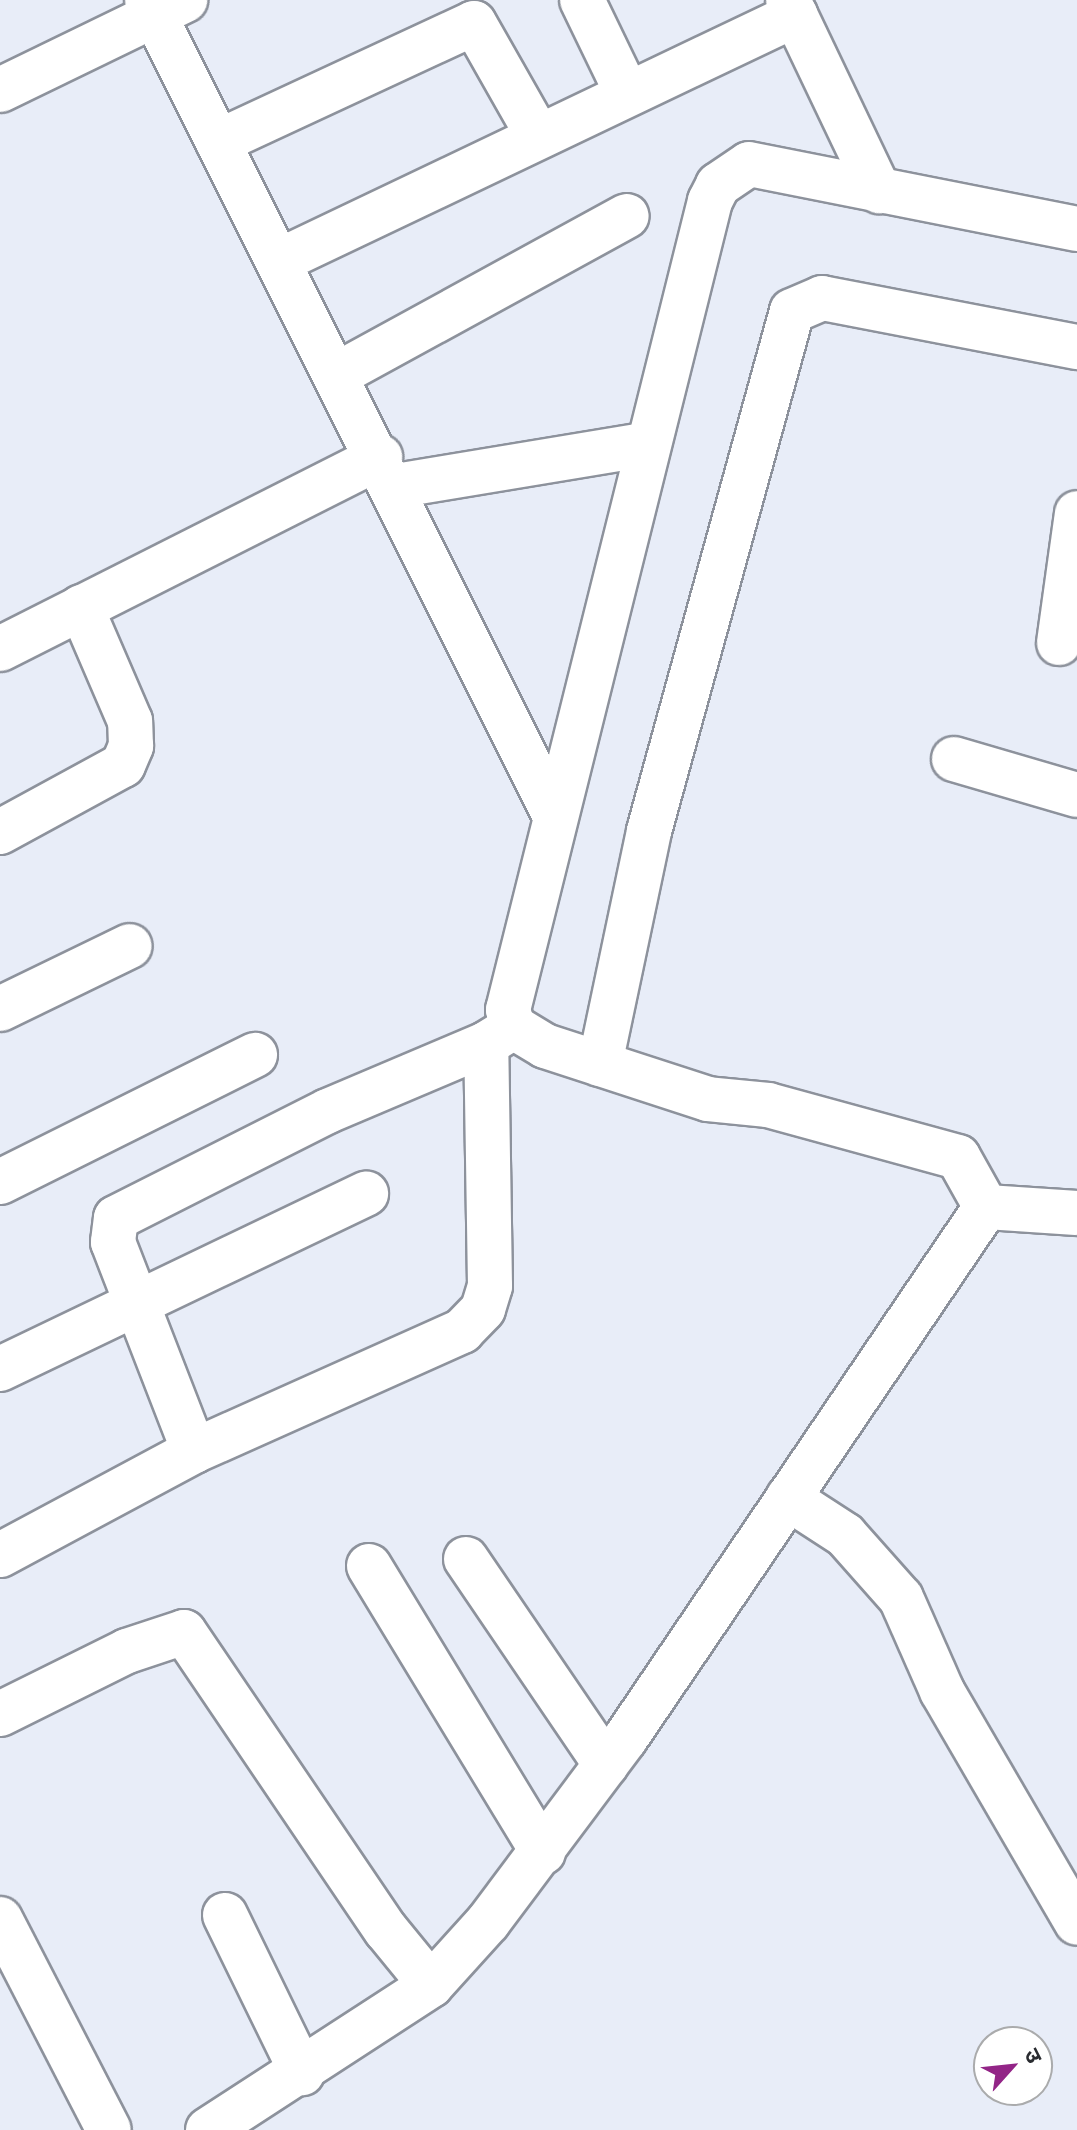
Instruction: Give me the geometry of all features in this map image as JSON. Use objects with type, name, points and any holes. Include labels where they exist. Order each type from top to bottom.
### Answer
[{"type":"street","points":[[582,0],[626,91]]},
{"type":"street","points":[[0,90],[162,5],[218,142],[338,374],[553,812]]},
{"type":"street","points":[[279,261],[792,7],[879,191]]},
{"type":"street","points":[[218,142],[474,23],[537,134]]},
{"type":"street","points":[[0,1555],[194,1451],[462,1331],[483,1309],[490,1286],[499,1035],[511,976],[718,185],[749,164],[1077,229]]},
{"type":"street","points":[[338,374],[627,216]]},
{"type":"street","points":[[600,1064],[653,816],[792,311],[822,298],[1077,347]]},
{"type":"street","points":[[0,649],[81,607],[387,472],[648,444]]},
{"type":"street","points":[[1059,643],[1077,513]]},
{"type":"street","points":[[0,832],[123,765],[131,746],[130,721],[81,607]]},
{"type":"street","points":[[954,759],[1077,795]]},
{"type":"street","points":[[0,1009],[130,946]]},
{"type":"street","points":[[194,1451],[139,1302],[113,1242],[116,1218],[328,1111],[499,1035],[708,1099],[768,1105],[958,1157],[986,1207]]},
{"type":"street","points":[[0,1182],[255,1055]]},
{"type":"street","points":[[0,1369],[366,1194]]},
{"type":"street","points":[[986,1207],[1077,1213]]},
{"type":"street","points":[[221,2127],[431,1985],[543,1852],[606,1765],[986,1207]]},
{"type":"street","points":[[788,1498],[845,1535],[901,1598],[942,1691],[1077,1923]]},
{"type":"street","points":[[466,1559],[606,1765]]},
{"type":"street","points":[[369,1566],[543,1852]]},
{"type":"street","points":[[0,1714],[127,1651],[184,1632],[386,1930],[431,1985]]},
{"type":"street","points":[[225,1915],[302,2073]]},
{"type":"street","points":[[0,1919],[109,2130]]}]
